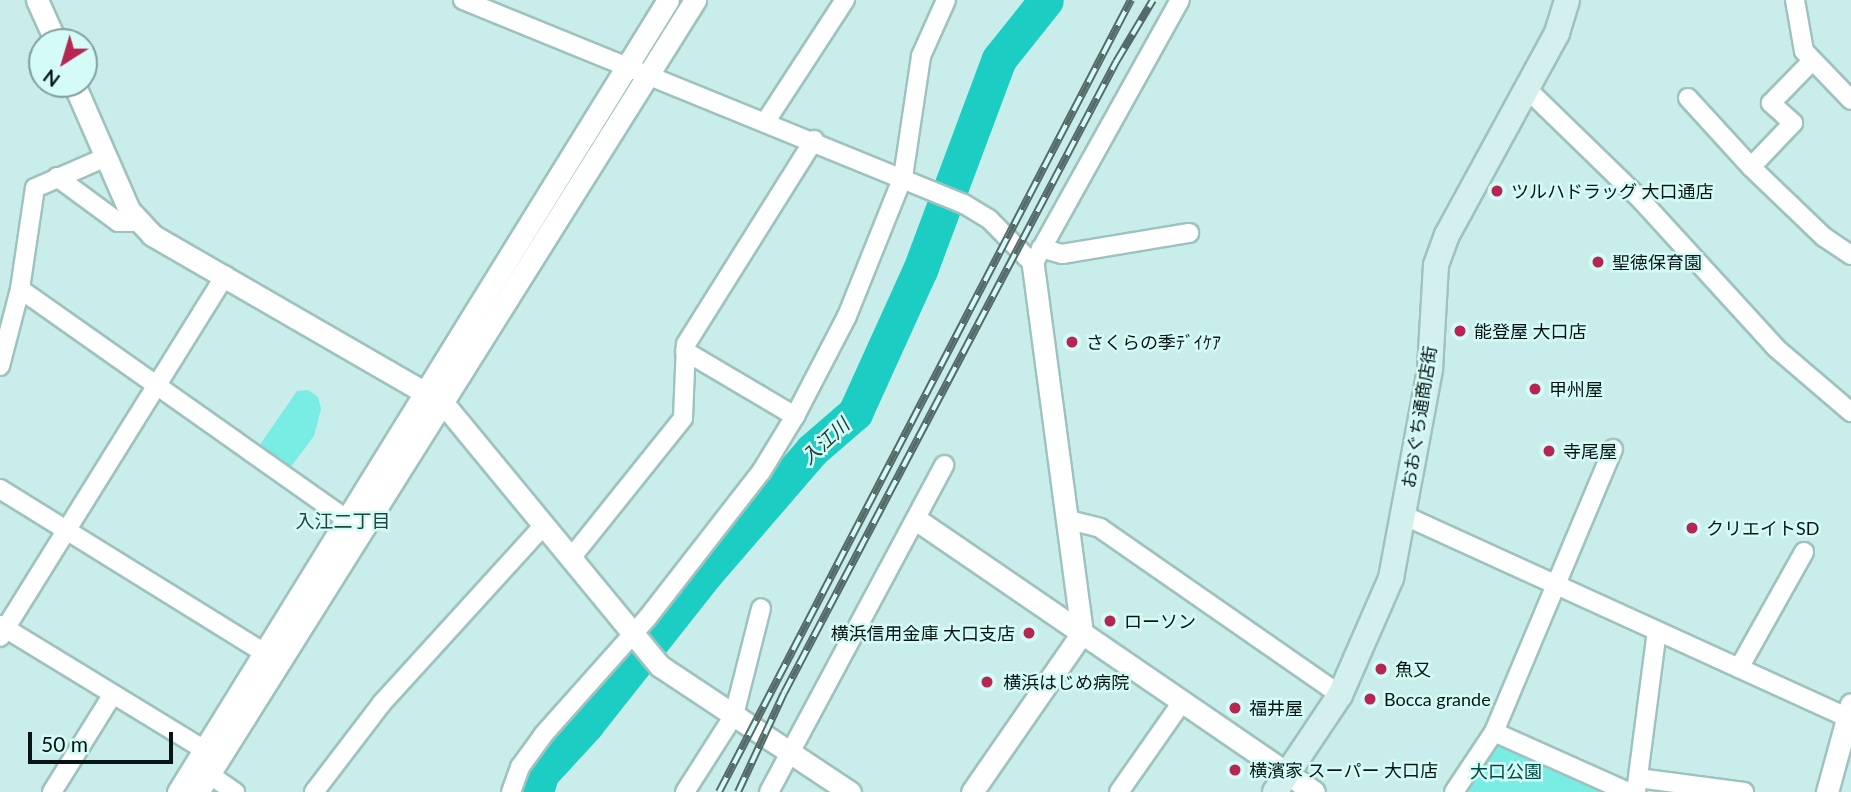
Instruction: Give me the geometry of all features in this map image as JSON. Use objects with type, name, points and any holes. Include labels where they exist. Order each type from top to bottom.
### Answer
[{"type":"main road","name":"おおぐち通商店街","points":[[1281,783],[1340,695],[1391,578],[1430,369],[1436,265],[1447,235],[1557,33],[1567,0]]},
{"type":"street","points":[[37,0],[50,28]]},
{"type":"street","points":[[463,0],[647,76],[814,140],[964,204],[989,219],[1037,256],[1189,233]]},
{"type":"street","points":[[178,792],[208,769],[434,398],[625,67],[668,0]]},
{"type":"street","points":[[208,769],[265,653],[348,520],[434,398],[695,0]]},
{"type":"street","points":[[766,121],[845,0]]},
{"type":"street","points":[[511,792],[520,767],[543,735],[636,638],[761,472],[795,416],[847,316],[903,177],[921,57],[946,0]]},
{"type":"street","points":[[972,792],[1082,634],[1037,256],[1180,0]]},
{"type":"street","points":[[1795,0],[1804,51],[1811,62],[1851,100]]},
{"type":"street","points":[[1751,167],[1793,123],[1771,103],[1811,62]]},
{"type":"street","points":[[1526,88],[1641,200],[1776,348],[1851,412]]},
{"type":"street","points":[[80,98],[129,210],[152,235],[434,398],[544,525],[656,662],[850,792]]},
{"type":"street","points":[[1688,98],[1751,167],[1824,237],[1851,255]]},
{"type":"street","points":[[571,558],[683,418],[685,351],[814,140]]},
{"type":"street","points":[[0,366],[20,289],[35,188],[106,156]]},
{"type":"street","points":[[57,177],[118,222],[140,222]]},
{"type":"street","points":[[225,275],[2,630],[113,694],[235,792]]},
{"type":"street","points":[[20,289],[348,520]]},
{"type":"street","points":[[685,351],[795,416]]},
{"type":"street","points":[[1454,792],[1494,732],[1613,449]]},
{"type":"street","points":[[769,792],[788,751],[917,520],[944,465]]},
{"type":"street","points":[[0,489],[265,653]]},
{"type":"street","points":[[1403,515],[1738,668],[1850,711],[1827,792]]},
{"type":"street","points":[[917,520],[1182,702],[1281,783],[1314,792]]},
{"type":"street","points":[[1069,520],[1100,528],[1340,695]]},
{"type":"street","points":[[314,792],[382,703],[544,525]]},
{"type":"street","points":[[1738,668],[1804,552]]},
{"type":"street","points":[[685,792],[734,715],[761,608]]},
{"type":"street","points":[[1634,787],[1657,631]]},
{"type":"street","points":[[52,792],[113,694]]},
{"type":"street","points":[[1119,792],[1182,702]]},
{"type":"street","points":[[1494,732],[1634,787],[1744,792]]},
{"type":"green space","points":[[308,390],[318,397],[321,409],[314,436],[290,468],[257,449],[297,391]]},
{"type":"green space","name":"大口公園","points":[[1498,744],[1606,792],[1465,792]]},
{"type":"waterway","name":"入江川","points":[[536,792],[541,774],[586,725],[706,573],[812,450],[855,413],[920,270],[999,59],[1046,0]]},
{"type":"railway","points":[[719,792],[1131,0]]},
{"type":"railway","points":[[738,792],[784,693],[1116,62],[1153,0]]},
{"type":"place","name":"ツルハドラッグ 大口通店","points":[[1497,191]]},
{"type":"place","name":"聖徳保育園","points":[[1598,262]]},
{"type":"place","name":"能登屋 大口店","points":[[1460,331]]},
{"type":"place","name":"さくらの季ﾃﾞｲｹｱ","points":[[1072,342]]},
{"type":"place","name":"甲州屋","points":[[1535,389]]},
{"type":"place","name":"寺尾屋","points":[[1549,451]]},
{"type":"place","name":"クリエイトSD","points":[[1692,528]]},
{"type":"place","name":"ローソン","points":[[1110,621]]},
{"type":"place","name":"横浜信用金庫 大口支店","points":[[1029,633]]},
{"type":"place","name":"魚又","points":[[1381,669]]},
{"type":"place","name":"横浜はじめ病院","points":[[987,682]]},
{"type":"place","name":"Bocca grande","points":[[1370,699]]},
{"type":"place","name":"福井屋","points":[[1235,708]]},
{"type":"place","name":"横濱家 スーパー 大口店","points":[[1235,770]]},
{"type":"district","name":"入江二丁目","points":[[343,521]]}]
